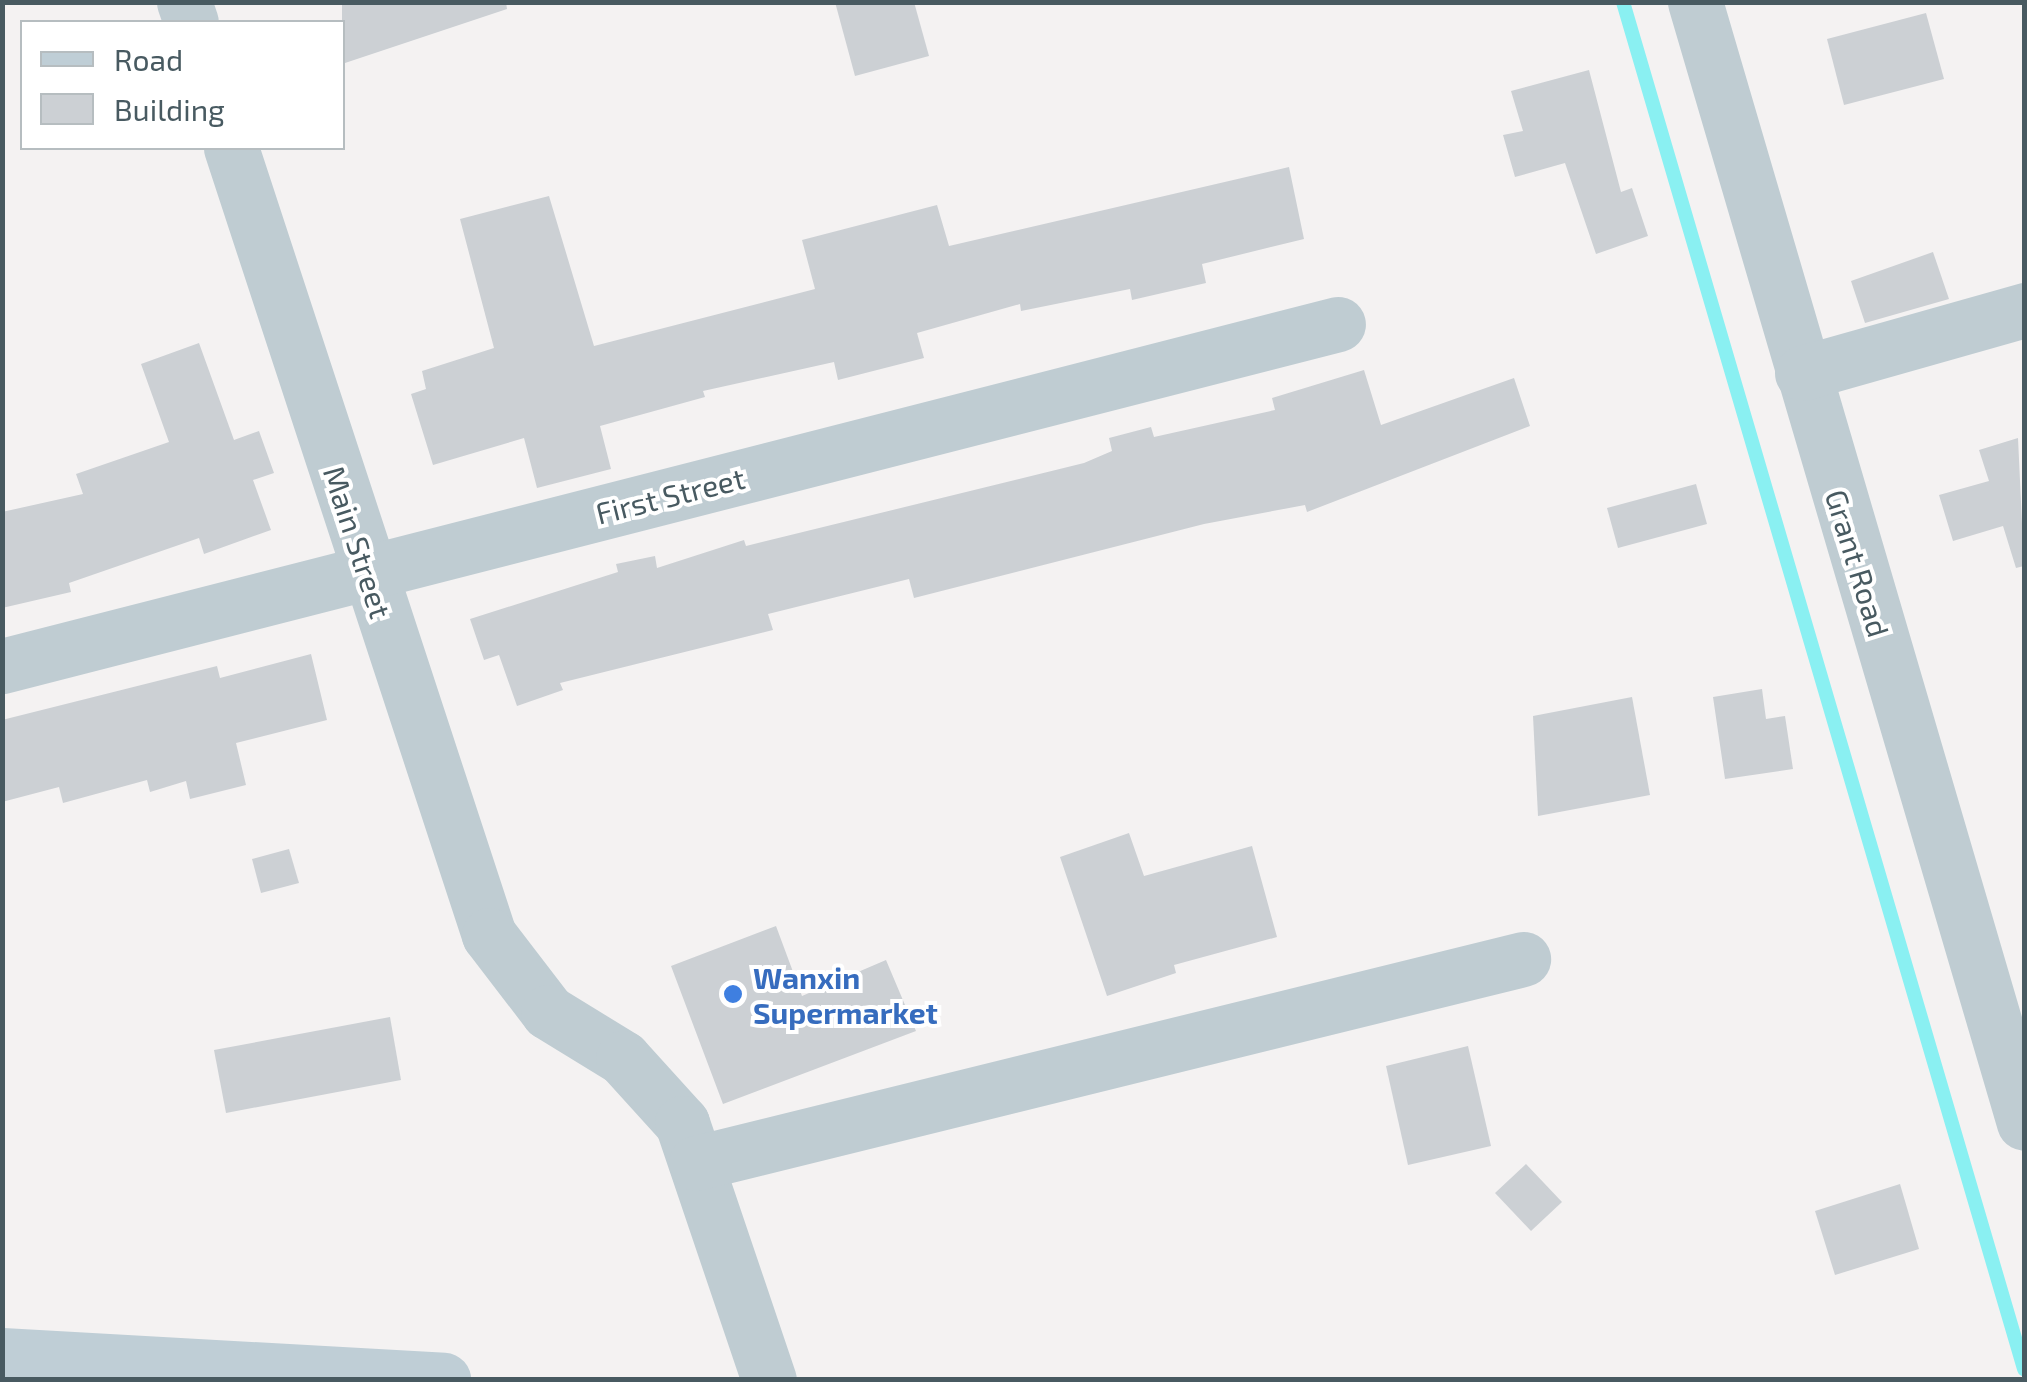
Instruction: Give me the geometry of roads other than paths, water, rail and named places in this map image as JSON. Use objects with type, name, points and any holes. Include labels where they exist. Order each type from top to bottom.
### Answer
[{"type":"main road","points":[[2,1356],[443,1380]]},
{"type":"street","name":"Grant Road","points":[[1695,2],[2024,1124]]},
{"type":"street","name":"Main Street","points":[[232,150],[488,935],[548,1012],[622,1058],[682,1123],[770,1380]]},
{"type":"street","points":[[1802,373],[2024,310]]},
{"type":"street","name":"First Street","points":[[2,666],[1338,324]]},
{"type":"street","points":[[696,1163],[1522,959]]},
{"type":"waterway","points":[[1623,2],[2024,1369]]},
{"type":"place","name":"Wanxin Supermarket","points":[[733,994]]}]
